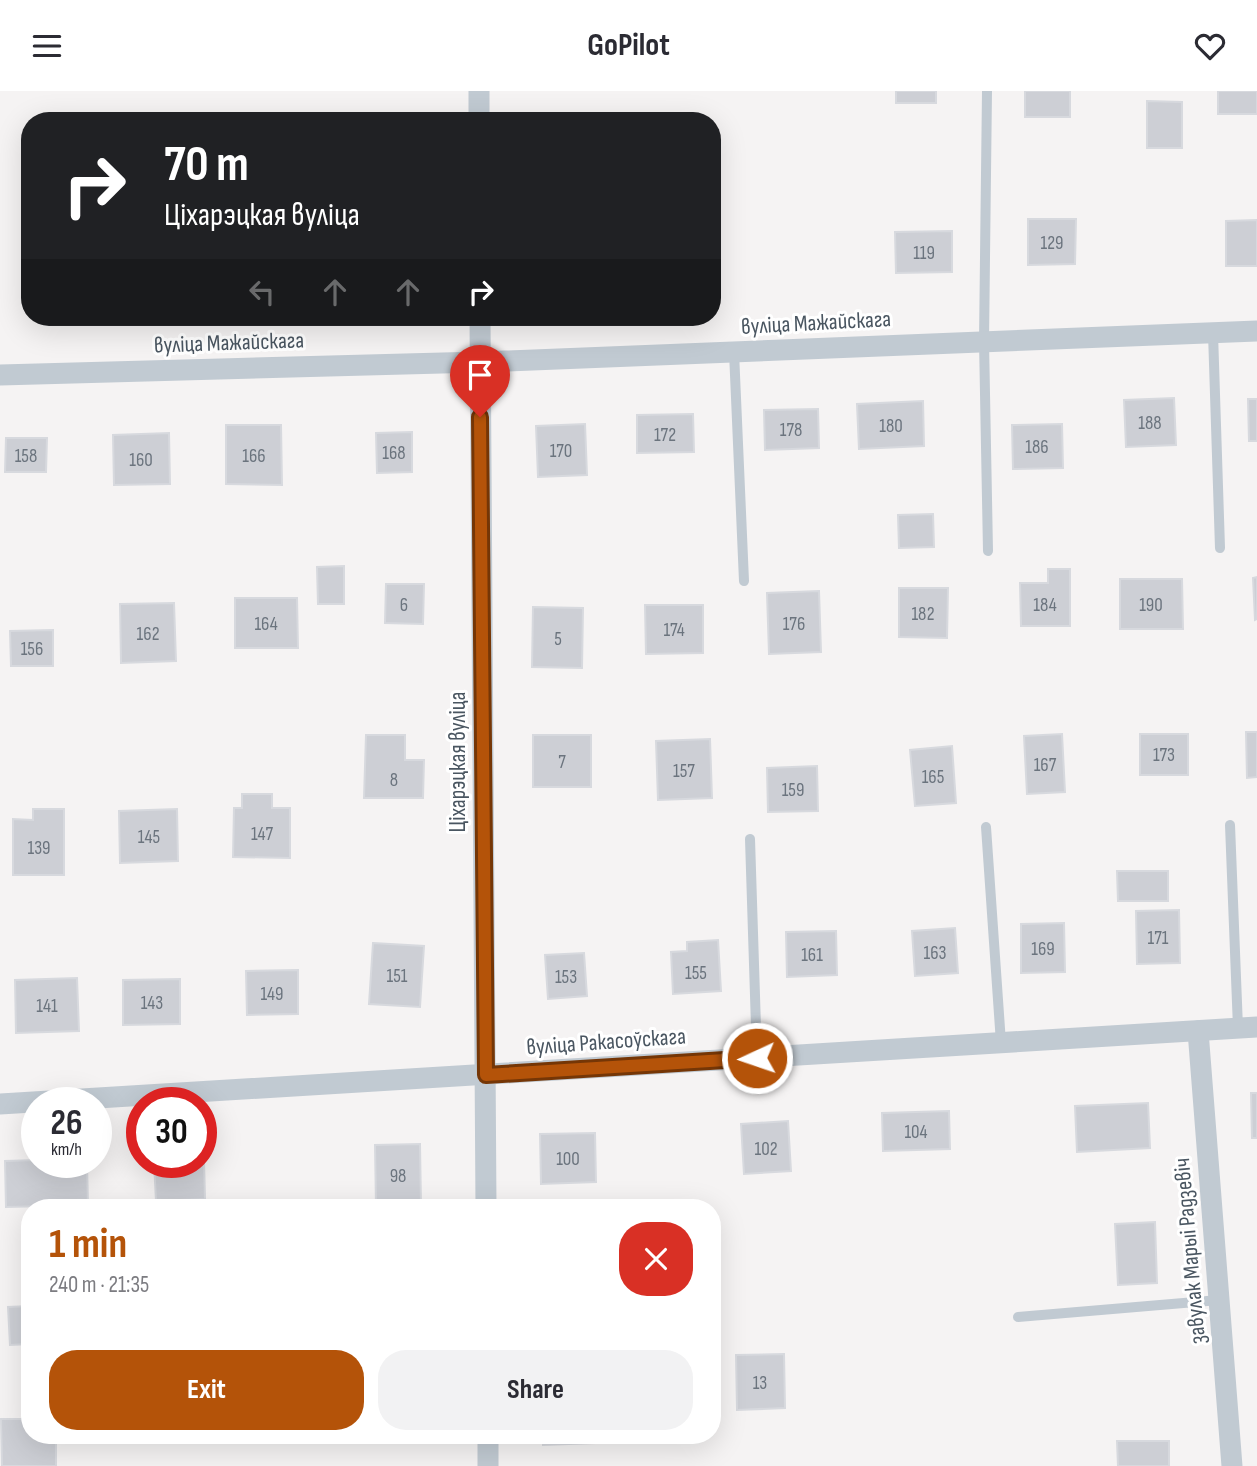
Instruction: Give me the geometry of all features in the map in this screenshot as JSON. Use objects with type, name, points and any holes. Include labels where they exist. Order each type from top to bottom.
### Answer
[{"type":"street","points":[[479,91],[479,112]]},
{"type":"street","name":"Ціхарэцкая вуліца","points":[[480,326],[486,1199]]},
{"type":"street","name":"вуліца Мажайскага","points":[[0,375],[480,362],[1257,331]]},
{"type":"street","name":"вуліца Ракасоўскага","points":[[0,1104],[1248,1028]]},
{"type":"street","name":"завулак Марыі Радзевіч","points":[[1198,1031],[1232,1466]]},
{"type":"street","points":[[488,1444],[488,1466]]},
{"type":"lane","points":[[987,91],[984,341],[988,551]]},
{"type":"lane","points":[[1213,333],[1220,548]]},
{"type":"lane","points":[[734,352],[744,581]]},
{"type":"lane","points":[[1230,825],[1248,1028]]},
{"type":"lane","points":[[986,827],[1001,1043]]},
{"type":"lane","points":[[750,839],[757,1058]]},
{"type":"lane","points":[[1018,1317],[1219,1300]]},
{"type":"building","points":[[896,91],[936,91],[936,103],[896,103]]},
{"type":"building","points":[[1025,91],[1070,91],[1070,117],[1025,117]]},
{"type":"building","points":[[1218,91],[1257,91],[1257,114],[1218,114]]},
{"type":"building","points":[[1147,101],[1182,102],[1182,148],[1147,148]]},
{"type":"building","points":[[1028,219],[1076,219],[1075,264],[1028,265]]},
{"type":"building","points":[[1257,220],[1257,266],[1226,266],[1226,221]]},
{"type":"building","points":[[952,231],[952,272],[896,273],[895,232]]},
{"type":"building","points":[[1174,398],[1176,445],[1126,447],[1124,400]]},
{"type":"building","points":[[1248,399],[1257,399],[1257,441],[1249,441]]},
{"type":"building","points":[[923,401],[924,446],[859,449],[857,404]]},
{"type":"building","points":[[818,409],[819,448],[765,450],[764,410]]},
{"type":"building","points":[[693,414],[694,452],[637,453],[637,415]]},
{"type":"building","points":[[585,424],[587,475],[538,477],[536,426]]},
{"type":"building","points":[[1062,424],[1063,468],[1013,469],[1012,425]]},
{"type":"building","points":[[226,425],[281,425],[282,485],[226,484]]},
{"type":"building","points":[[412,432],[412,472],[377,473],[376,433]]},
{"type":"building","points":[[169,433],[170,484],[114,485],[113,435]]},
{"type":"building","points":[[6,438],[47,438],[46,472],[5,472]]},
{"type":"building","points":[[933,514],[934,547],[899,548],[898,515]]},
{"type":"building","points":[[344,566],[344,604],[318,604],[317,567]]},
{"type":"building","points":[[1048,569],[1070,569],[1070,626],[1021,626],[1020,583],[1048,583]]},
{"type":"building","points":[[1257,577],[1257,619],[1255,620],[1253,578]]},
{"type":"building","points":[[1120,579],[1182,579],[1183,629],[1120,629]]},
{"type":"building","points":[[386,584],[424,584],[423,624],[385,623]]},
{"type":"building","points":[[899,588],[948,588],[947,638],[899,637]]},
{"type":"building","points":[[819,591],[821,652],[769,654],[767,593]]},
{"type":"building","points":[[235,598],[297,598],[298,648],[235,648]]},
{"type":"building","points":[[174,603],[176,661],[121,663],[120,604]]},
{"type":"building","points":[[645,605],[703,605],[703,653],[646,654]]},
{"type":"building","points":[[533,607],[583,608],[582,668],[532,667]]},
{"type":"building","points":[[53,630],[53,666],[11,666],[10,631]]},
{"type":"building","points":[[1246,732],[1257,732],[1257,777],[1247,778]]},
{"type":"building","points":[[1062,734],[1065,792],[1027,794],[1024,736]]},
{"type":"building","points":[[1140,734],[1188,734],[1188,775],[1140,775]]},
{"type":"building","points":[[366,735],[405,735],[405,760],[424,760],[423,798],[364,798]]},
{"type":"building","points":[[533,735],[591,735],[591,787],[533,787]]},
{"type":"building","points":[[710,739],[712,798],[658,800],[656,741]]},
{"type":"building","points":[[952,746],[956,803],[915,806],[910,750]]},
{"type":"building","points":[[817,766],[818,811],[768,812],[767,768]]},
{"type":"building","points":[[242,794],[272,794],[272,808],[290,808],[290,858],[233,857],[234,808],[242,808]]},
{"type":"building","points":[[33,809],[64,809],[64,875],[13,875],[13,819],[33,820]]},
{"type":"building","points":[[177,809],[178,861],[120,863],[119,811]]},
{"type":"building","points":[[1117,871],[1168,871],[1168,901],[1118,901]]},
{"type":"building","points":[[1179,910],[1180,963],[1137,964],[1136,911]]},
{"type":"building","points":[[1064,923],[1065,972],[1021,973],[1021,924]]},
{"type":"building","points":[[955,928],[958,973],[915,976],[912,931]]},
{"type":"building","points":[[836,931],[837,975],[787,977],[786,932]]},
{"type":"building","points":[[718,940],[721,991],[673,994],[671,952],[687,951],[687,942]]},
{"type":"building","points":[[373,943],[424,946],[420,1007],[369,1004]]},
{"type":"building","points":[[584,953],[587,996],[548,999],[545,955]]},
{"type":"building","points":[[298,970],[298,1014],[247,1015],[246,971]]},
{"type":"building","points":[[77,978],[79,1031],[16,1033],[15,980]]},
{"type":"building","points":[[180,979],[180,1024],[123,1025],[123,980]]},
{"type":"building","points":[[1251,1093],[1257,1093],[1257,1138],[1252,1138]]},
{"type":"building","points":[[1148,1103],[1150,1148],[1077,1152],[1075,1106]]},
{"type":"building","points":[[949,1111],[950,1149],[883,1151],[882,1113]]},
{"type":"building","points":[[788,1121],[791,1171],[744,1174],[741,1124]]},
{"type":"building","points":[[595,1133],[596,1182],[541,1184],[540,1134]]},
{"type":"building","points":[[420,1144],[421,1199],[376,1199],[375,1145]]},
{"type":"building","points":[[21,1160],[21,1178],[87,1178],[88,1199],[21,1199],[21,1207],[6,1207],[5,1161]]},
{"type":"building","points":[[155,1178],[204,1178],[205,1199],[156,1199]]},
{"type":"building","points":[[1155,1222],[1157,1283],[1118,1285],[1115,1224]]},
{"type":"building","points":[[21,1306],[21,1344],[10,1345],[8,1307]]},
{"type":"building","points":[[784,1354],[785,1408],[737,1410],[736,1355]]},
{"type":"building","points":[[1,1419],[21,1419],[21,1444],[56,1444],[56,1466],[2,1466]]},
{"type":"building","points":[[1117,1441],[1169,1441],[1169,1466],[1118,1466]]},
{"type":"route","points":[[480,417],[486,1075],[757,1058]]}]
